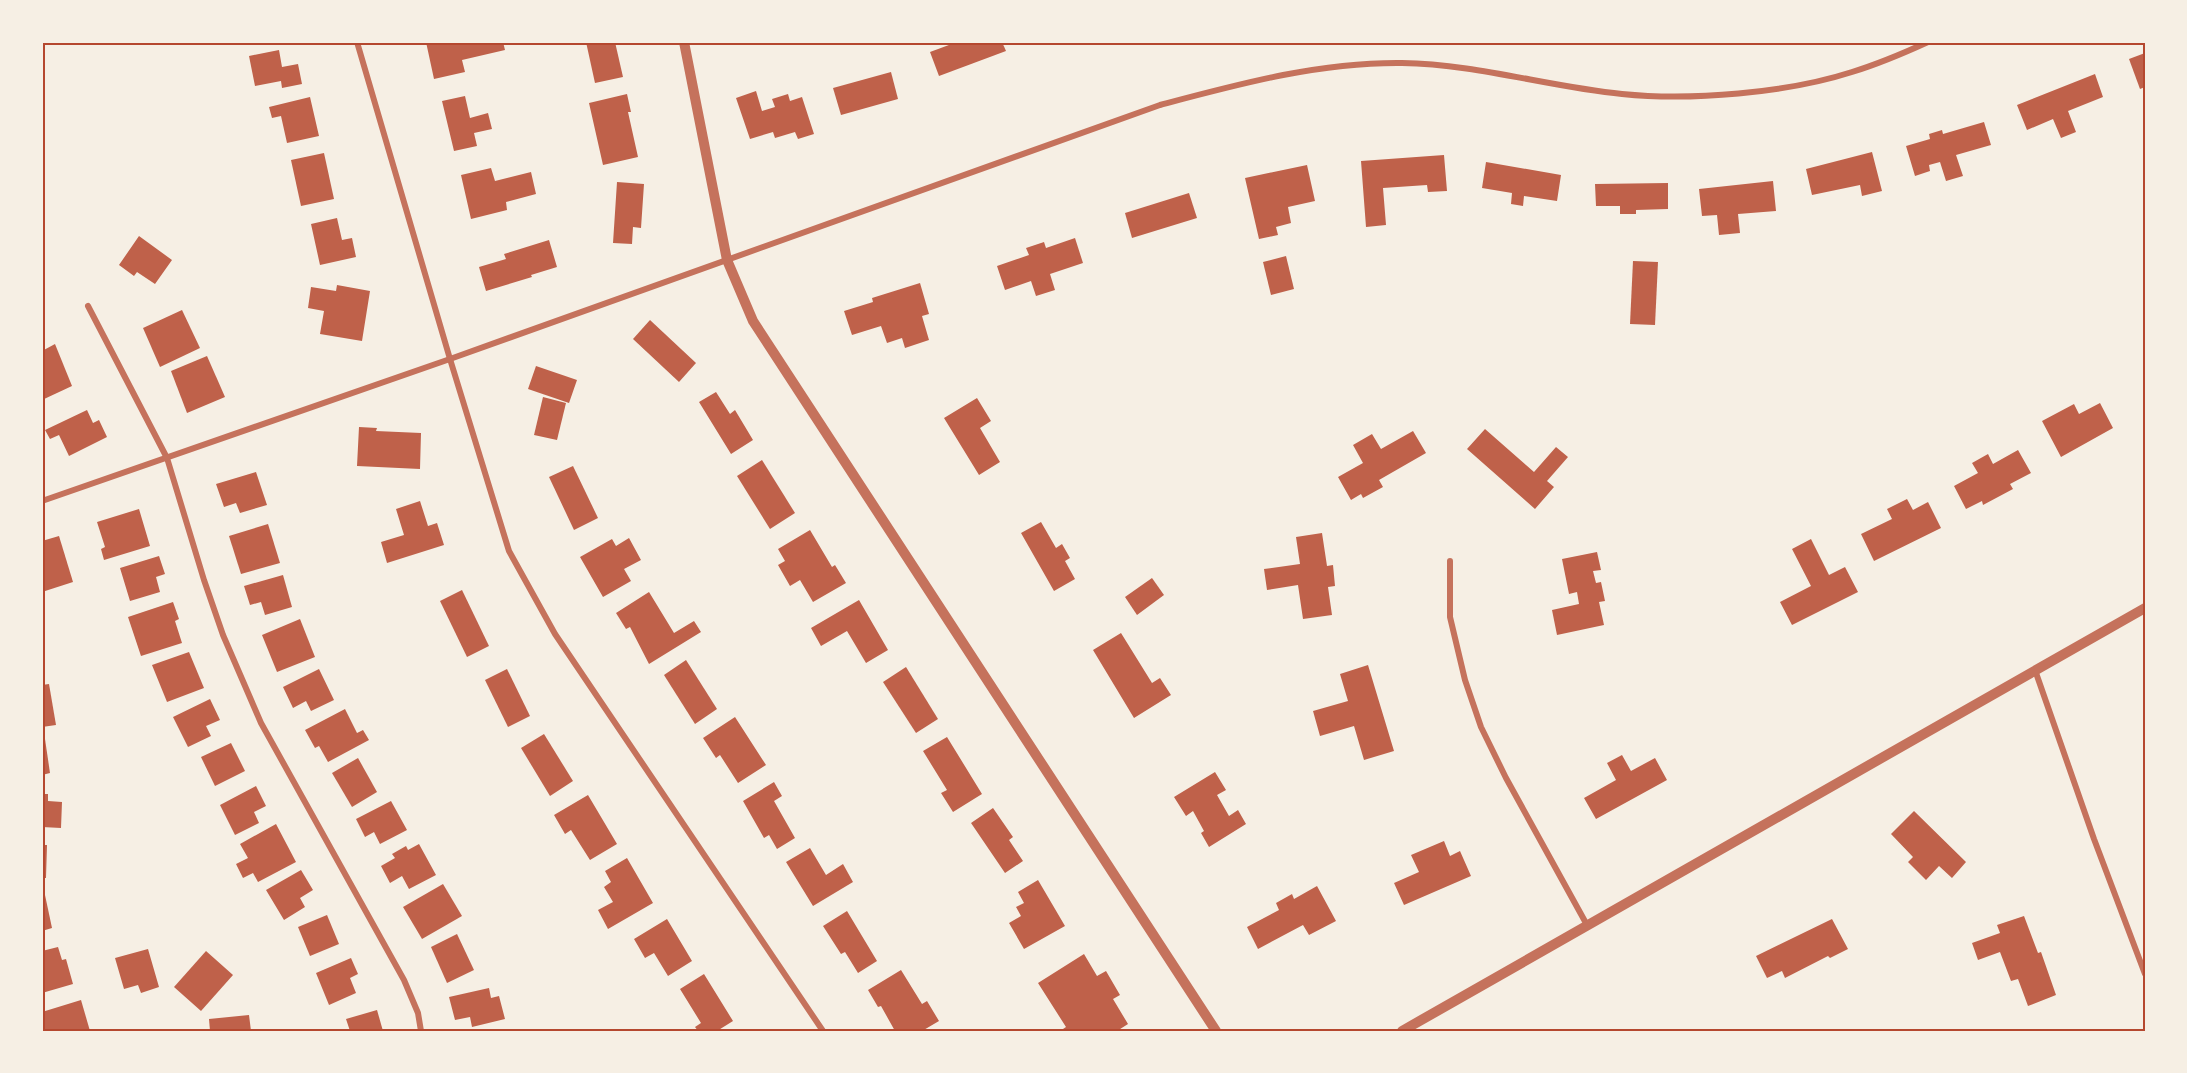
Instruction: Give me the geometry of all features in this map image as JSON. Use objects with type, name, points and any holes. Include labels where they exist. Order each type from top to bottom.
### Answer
[{"type":"street","points":[[357,42],[509,551],[555,634],[823,1031]]},
{"type":"street","points":[[684,42],[727,260],[753,321],[1216,1031]]},
{"type":"street","points":[[42,501],[450,359],[1160,105],[1245,82],[1313,70],[1402,63],[1473,69],[1622,94],[1691,97],[1783,88],[1851,73],[1928,42]]},
{"type":"street","points":[[88,306],[167,458],[204,580],[242,682],[261,723],[404,980],[418,1013],[421,1031]]},
{"type":"street","points":[[1450,561],[1450,617],[1465,680],[1481,727],[1506,778],[1587,925]]},
{"type":"street","points":[[1402,1031],[2145,608]]},
{"type":"street","points":[[2035,670],[2094,839],[2145,974]]},
{"type":"building","points":[[426,42],[503,42],[505,50],[462,60],[465,72],[434,79]]},
{"type":"building","points":[[586,42],[615,42],[623,77],[595,83]]},
{"type":"building","points":[[957,42],[1002,42],[1006,51],[939,76],[930,52]]},
{"type":"building","points":[[279,50],[282,67],[298,64],[302,84],[282,88],[281,81],[255,86],[249,56]]},
{"type":"building","points":[[2145,53],[2145,87],[2140,89],[2129,59]]},
{"type":"building","points":[[891,72],[898,99],[841,115],[833,88]]},
{"type":"building","points":[[2095,74],[2103,97],[2068,111],[2076,132],[2061,138],[2053,119],[2027,130],[2017,105]]},
{"type":"building","points":[[756,91],[762,111],[775,107],[772,99],[788,94],[790,101],[802,97],[814,134],[798,139],[795,132],[775,138],[773,132],[750,139],[736,98]]},
{"type":"building","points":[[627,94],[631,112],[628,112],[638,157],[603,165],[589,103]]},
{"type":"building","points":[[465,96],[470,118],[488,113],[492,129],[474,133],[477,146],[454,151],[442,101]]},
{"type":"building","points":[[310,97],[319,136],[287,143],[281,116],[272,118],[269,107]]},
{"type":"building","points":[[1984,122],[1991,145],[1956,155],[1963,176],[1946,181],[1940,162],[1929,165],[1930,171],[1915,176],[1906,146],[1930,139],[1929,134],[1942,130],[1943,134]]},
{"type":"building","points":[[1872,152],[1882,191],[1862,196],[1860,185],[1812,195],[1806,169]]},
{"type":"building","points":[[324,153],[334,199],[301,206],[291,160]]},
{"type":"building","points":[[1444,155],[1447,191],[1428,192],[1427,185],[1383,188],[1386,225],[1366,227],[1361,161]]},
{"type":"building","points":[[1486,162],[1561,175],[1557,201],[1524,196],[1523,206],[1511,204],[1512,193],[1482,188]]},
{"type":"building","points":[[1307,165],[1315,201],[1288,207],[1291,223],[1276,227],[1278,235],[1259,239],[1245,178]]},
{"type":"building","points":[[491,168],[495,181],[531,172],[536,194],[506,202],[507,210],[471,219],[461,175]]},
{"type":"building","points":[[1773,181],[1776,211],[1738,214],[1740,233],[1719,235],[1717,215],[1702,216],[1699,189]]},
{"type":"building","points":[[617,182],[644,184],[641,228],[633,227],[632,244],[613,243]]},
{"type":"building","points":[[1668,183],[1668,209],[1636,210],[1636,214],[1620,214],[1620,206],[1596,206],[1595,184]]},
{"type":"building","points":[[1189,193],[1197,218],[1132,238],[1125,213]]},
{"type":"building","points":[[337,218],[342,240],[352,238],[356,257],[320,265],[311,224]]},
{"type":"building","points":[[139,236],[172,260],[155,284],[137,272],[134,276],[119,265]]},
{"type":"building","points":[[1075,238],[1083,263],[1050,274],[1055,290],[1036,296],[1031,281],[1005,290],[997,266],[1029,255],[1026,248],[1044,242],[1046,248]]},
{"type":"building","points":[[549,240],[557,267],[486,291],[479,267],[506,259],[504,254]]},
{"type":"building","points":[[1286,256],[1294,289],[1271,295],[1263,262]]},
{"type":"building","points":[[1633,261],[1658,262],[1655,325],[1630,324]]},
{"type":"building","points":[[920,283],[929,314],[922,316],[929,340],[905,348],[902,338],[887,343],[881,326],[852,335],[844,311],[873,302],[872,298]]},
{"type":"building","points":[[337,285],[370,291],[362,341],[320,334],[324,311],[308,308],[311,287],[336,291]]},
{"type":"building","points":[[182,310],[200,348],[160,367],[143,328]]},
{"type":"building","points":[[650,320],[696,363],[679,382],[633,339]]},
{"type":"building","points":[[55,344],[72,386],[42,400],[42,351]]},
{"type":"building","points":[[207,356],[225,397],[187,413],[171,371]]},
{"type":"building","points":[[536,366],[577,380],[569,403],[528,389]]},
{"type":"building","points":[[716,392],[730,414],[735,410],[753,440],[731,454],[699,402]]},
{"type":"building","points":[[543,397],[566,403],[557,440],[534,435]]},
{"type":"building","points":[[977,398],[991,421],[980,428],[1000,462],[979,475],[944,418]]},
{"type":"building","points":[[2100,403],[2113,428],[2061,457],[2042,421],[2074,404],[2079,414]]},
{"type":"building","points":[[87,410],[93,423],[99,420],[107,437],[69,456],[59,435],[50,439],[45,430]]},
{"type":"building","points":[[359,427],[377,428],[376,431],[421,433],[420,469],[357,466]]},
{"type":"building","points":[[1485,429],[1534,472],[1556,447],[1568,457],[1547,481],[1554,487],[1535,509],[1467,449]]},
{"type":"building","points":[[1413,431],[1426,453],[1379,480],[1383,487],[1363,498],[1361,494],[1351,500],[1338,477],[1363,463],[1353,445],[1372,434],[1381,449]]},
{"type":"building","points":[[2018,450],[2031,473],[2010,484],[2013,489],[1983,505],[1982,501],[1966,509],[1954,486],[1978,473],[1972,463],[1988,454],[1993,464]]},
{"type":"building","points":[[762,460],[795,513],[770,529],[737,476]]},
{"type":"building","points":[[573,466],[598,518],[574,530],[549,477]]},
{"type":"building","points":[[256,472],[267,505],[240,513],[236,503],[224,507],[216,484]]},
{"type":"building","points":[[1907,499],[1913,510],[1928,502],[1941,528],[1874,561],[1861,534],[1892,519],[1887,509]]},
{"type":"building","points":[[420,501],[428,526],[437,523],[444,545],[387,563],[381,542],[404,535],[396,509]]},
{"type":"building","points":[[139,509],[150,546],[104,560],[101,549],[105,547],[97,522]]},
{"type":"building","points":[[1041,522],[1056,548],[1062,544],[1070,558],[1065,561],[1075,579],[1054,591],[1021,533]]},
{"type":"building","points":[[268,524],[280,563],[241,574],[229,536]]},
{"type":"building","points":[[810,530],[832,567],[835,565],[846,583],[813,602],[800,580],[790,586],[778,565],[785,561],[778,549]]},
{"type":"building","points":[[1322,533],[1327,566],[1333,565],[1335,586],[1328,587],[1332,615],[1303,619],[1298,585],[1267,590],[1264,569],[1300,564],[1296,537]]},
{"type":"building","points":[[59,536],[73,582],[42,592],[42,541]]},
{"type":"building","points":[[629,538],[641,560],[624,569],[631,581],[603,597],[580,557],[612,539],[616,546]]},
{"type":"building","points":[[1811,539],[1829,575],[1845,567],[1858,592],[1792,625],[1780,602],[1811,586],[1792,549]]},
{"type":"building","points":[[1597,552],[1601,570],[1593,571],[1596,583],[1601,582],[1605,601],[1599,602],[1604,625],[1557,635],[1552,610],[1579,604],[1577,592],[1569,594],[1562,559]]},
{"type":"building","points":[[159,556],[165,574],[156,577],[160,592],[130,601],[120,568]]},
{"type":"building","points":[[283,575],[292,607],[265,615],[261,602],[250,605],[244,586]]},
{"type":"building","points":[[1152,578],[1164,595],[1137,615],[1125,597]]},
{"type":"building","points":[[462,590],[489,646],[467,657],[440,601]]},
{"type":"building","points":[[649,592],[674,633],[694,621],[701,632],[649,664],[630,627],[626,629],[616,613]]},
{"type":"building","points":[[859,600],[888,650],[866,663],[847,631],[821,646],[811,628]]},
{"type":"building","points":[[173,602],[179,619],[175,621],[182,643],[141,656],[128,617]]},
{"type":"building","points":[[300,619],[315,657],[277,672],[262,635]]},
{"type":"building","points":[[1121,633],[1152,683],[1160,678],[1171,695],[1134,718],[1093,650]]},
{"type":"building","points":[[189,652],[204,688],[167,702],[152,665]]},
{"type":"building","points":[[686,660],[717,709],[695,724],[664,675]]},
{"type":"building","points":[[1368,665],[1394,751],[1364,760],[1354,726],[1320,736],[1313,711],[1348,701],[1340,674]]},
{"type":"building","points":[[906,667],[938,719],[916,733],[883,682]]},
{"type":"building","points":[[319,669],[334,700],[311,711],[306,701],[293,708],[283,687]]},
{"type":"building","points":[[507,669],[530,716],[508,727],[485,680]]},
{"type":"building","points":[[49,684],[56,725],[42,727],[42,685]]},
{"type":"building","points":[[210,699],[220,720],[206,726],[211,736],[188,747],[173,717]]},
{"type":"building","points":[[345,709],[357,733],[363,730],[369,740],[328,762],[319,746],[315,748],[305,730]]},
{"type":"building","points":[[735,717],[766,765],[738,783],[720,755],[716,758],[703,738]]},
{"type":"building","points":[[544,734],[573,781],[550,796],[521,748]]},
{"type":"building","points":[[947,737],[982,794],[953,812],[941,793],[947,790],[923,751]]},
{"type":"building","points":[[45,739],[50,773],[42,775],[42,740]]},
{"type":"building","points":[[231,743],[245,771],[215,786],[201,757]]},
{"type":"building","points":[[1622,755],[1631,771],[1655,758],[1667,780],[1596,819],[1584,798],[1616,780],[1607,763]]},
{"type":"building","points":[[358,758],[377,792],[352,807],[332,773]]},
{"type":"building","points":[[1215,772],[1226,790],[1217,795],[1229,816],[1238,810],[1246,824],[1209,847],[1201,833],[1204,831],[1193,811],[1186,816],[1174,797]]},
{"type":"building","points":[[774,782],[782,796],[774,801],[795,838],[777,849],[769,835],[764,838],[743,801]]},
{"type":"building","points":[[256,786],[266,806],[254,812],[259,823],[235,835],[220,805]]},
{"type":"building","points":[[42,794],[48,794],[48,801],[62,802],[61,828],[42,827]]},
{"type":"building","points":[[588,795],[617,844],[590,860],[571,830],[565,834],[554,815]]},
{"type":"building","points":[[391,801],[407,830],[380,844],[374,832],[365,837],[356,819]]},
{"type":"building","points":[[993,808],[1013,837],[1009,840],[1023,861],[1005,873],[971,823]]},
{"type":"building","points":[[1914,811],[1966,862],[1952,878],[1939,866],[1926,880],[1908,862],[1913,857],[1891,834]]},
{"type":"building","points":[[276,824],[296,862],[258,882],[253,873],[243,878],[236,864],[248,858],[240,844]]},
{"type":"building","points":[[1444,841],[1450,856],[1460,851],[1471,876],[1404,905],[1394,883],[1419,872],[1411,855]]},
{"type":"building","points":[[419,844],[436,875],[409,889],[402,876],[390,883],[381,866],[395,858],[392,854],[406,846],[408,850]]},
{"type":"building","points":[[42,845],[47,845],[46,878],[42,878]]},
{"type":"building","points":[[810,848],[826,875],[843,864],[853,882],[813,906],[786,862]]},
{"type":"building","points":[[627,858],[653,903],[608,929],[598,910],[613,902],[604,887],[611,882],[605,871]]},
{"type":"building","points":[[301,870],[313,890],[300,898],[305,907],[284,920],[266,890]]},
{"type":"building","points":[[1038,880],[1065,926],[1024,949],[1009,923],[1021,916],[1016,907],[1024,903],[1018,892]]},
{"type":"building","points":[[443,884],[462,916],[422,939],[403,907]]},
{"type":"building","points":[[1317,886],[1336,921],[1309,935],[1303,925],[1258,949],[1247,927],[1279,910],[1276,903],[1292,894],[1294,899]]},
{"type":"building","points":[[45,895],[52,928],[42,931],[42,896]]},
{"type":"building","points":[[847,911],[877,961],[858,973],[845,952],[841,954],[823,926]]},
{"type":"building","points":[[327,915],[339,944],[310,956],[298,927]]},
{"type":"building","points":[[2024,916],[2038,953],[2041,952],[2056,995],[2028,1006],[2018,979],[2011,981],[2000,952],[1978,960],[1972,943],[2000,933],[1997,925]]},
{"type":"building","points":[[667,919],[692,961],[668,976],[654,953],[645,958],[634,939]]},
{"type":"building","points":[[1832,919],[1848,949],[1830,958],[1828,956],[1785,978],[1782,971],[1767,978],[1756,956]]},
{"type":"building","points":[[457,934],[474,970],[447,983],[431,947]]},
{"type":"building","points":[[58,947],[62,960],[66,959],[73,984],[42,993],[42,951]]},
{"type":"building","points":[[148,949],[159,987],[141,993],[138,985],[124,989],[115,958]]},
{"type":"building","points":[[206,951],[233,975],[201,1011],[174,987]]},
{"type":"building","points":[[1084,954],[1097,976],[1106,971],[1120,995],[1113,999],[1128,1024],[1117,1031],[1060,1031],[1066,1027],[1038,983]]},
{"type":"building","points":[[351,958],[358,974],[350,978],[356,993],[329,1005],[316,973]]},
{"type":"building","points":[[901,970],[922,1004],[927,1001],[939,1021],[922,1031],[895,1031],[881,1006],[878,1007],[868,990]]},
{"type":"building","points":[[704,974],[733,1021],[717,1031],[698,1031],[695,1027],[701,1023],[680,989]]},
{"type":"building","points":[[489,988],[491,998],[499,996],[505,1019],[472,1027],[470,1017],[455,1020],[449,997]]},
{"type":"building","points":[[81,1000],[90,1031],[45,1031],[42,1025],[42,1012]]},
{"type":"building","points":[[377,1010],[383,1031],[350,1031],[346,1019]]},
{"type":"building","points":[[249,1015],[251,1031],[210,1031],[209,1019]]}]
